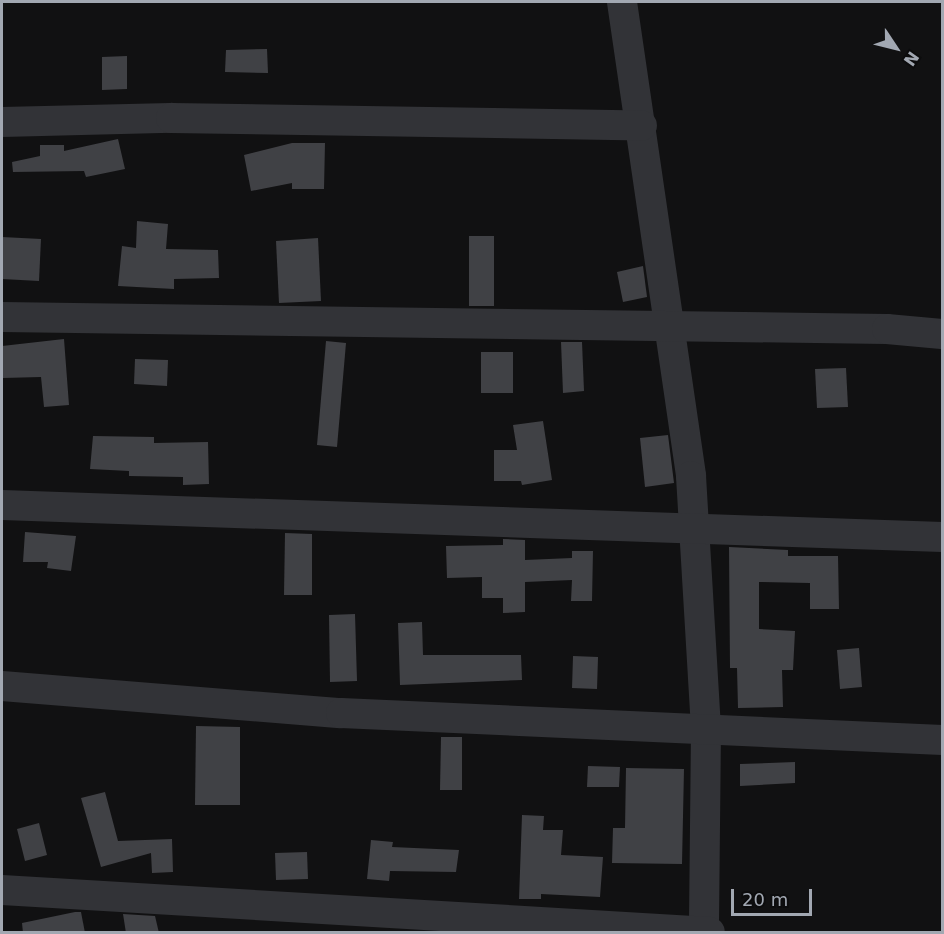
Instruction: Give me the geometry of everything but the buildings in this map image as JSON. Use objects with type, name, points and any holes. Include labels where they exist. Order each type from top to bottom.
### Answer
[{"type":"street","points":[[2,890],[706,932],[705,730],[691,528],[691,476],[668,328],[642,125],[622,2]]},
{"type":"street","points":[[2,122],[171,118],[642,125]]},
{"type":"street","points":[[2,317],[668,328],[887,329],[942,334]]},
{"type":"street","points":[[2,505],[942,537]]},
{"type":"street","points":[[2,686],[341,713],[942,740]]}]
